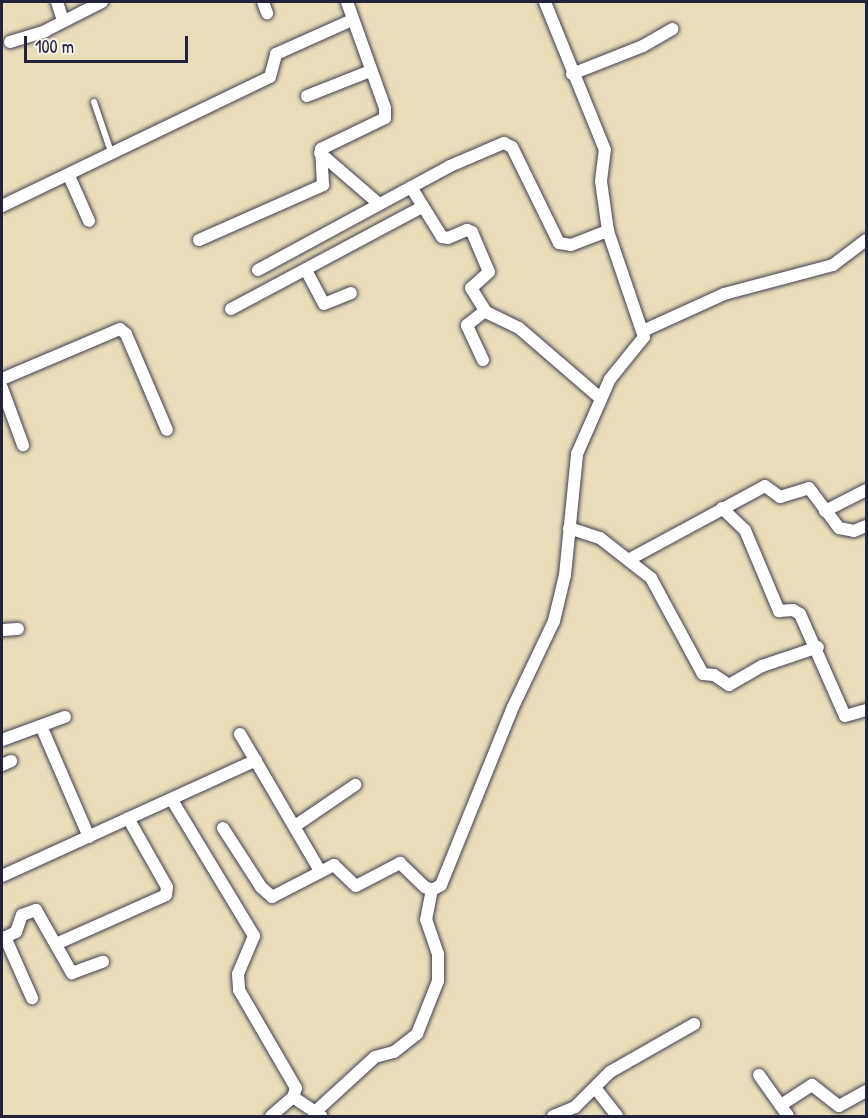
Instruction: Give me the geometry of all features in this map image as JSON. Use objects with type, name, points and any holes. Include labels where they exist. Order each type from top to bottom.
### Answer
[{"type":"street","points":[[57,2],[63,21]]},
{"type":"street","points":[[10,42],[63,21],[102,2]]},
{"type":"street","points":[[199,240],[323,185],[320,153],[323,148],[385,118],[385,108],[347,2]]},
{"type":"street","points":[[293,1097],[319,1114],[375,1057],[399,1049],[417,1034],[438,981],[438,954],[426,920],[432,890],[445,878],[513,707],[554,621],[565,575],[577,454],[610,379],[644,337],[645,330],[625,288],[608,231],[601,181],[605,150],[572,74],[545,2]]},
{"type":"street","points":[[2,206],[69,176],[111,152],[270,77],[276,54],[352,20]]},
{"type":"street","points":[[572,74],[644,46],[674,28]]},
{"type":"street","points":[[307,96],[370,70]]},
{"type":"street","points":[[258,270],[450,166],[508,143],[559,243],[571,245],[608,231]]},
{"type":"street","points":[[320,153],[380,204]]},
{"type":"street","points":[[69,176],[89,221]]},
{"type":"street","points":[[411,187],[442,237],[448,238],[467,230],[472,232],[489,272],[471,288],[485,311],[519,328],[600,398]]},
{"type":"street","points":[[231,309],[307,272],[422,207]]},
{"type":"street","points":[[645,330],[724,294],[833,265],[867,240]]},
{"type":"street","points":[[307,272],[324,304],[351,292]]},
{"type":"street","points":[[483,360],[467,325],[485,311]]},
{"type":"street","points":[[2,379],[120,329],[126,334],[167,430]]},
{"type":"street","points":[[2,388],[23,445]]},
{"type":"street","points":[[630,559],[765,486],[780,497],[806,486],[839,528],[854,531],[867,526]]},
{"type":"street","points":[[825,511],[867,490]]},
{"type":"street","points":[[722,508],[745,530],[779,611],[796,611],[818,647],[845,716],[867,710]]},
{"type":"street","points":[[569,528],[591,533],[630,559],[660,591],[700,672],[714,675],[725,685],[762,666],[818,647]]},
{"type":"street","points":[[2,630],[18,630]]},
{"type":"street","points":[[2,740],[65,717]]},
{"type":"street","points":[[41,726],[88,837]]},
{"type":"street","points":[[240,734],[320,871]]},
{"type":"street","points":[[2,876],[256,760]]},
{"type":"street","points":[[295,826],[355,785]]},
{"type":"street","points":[[172,800],[251,928],[254,936],[238,974],[239,990],[292,1081],[293,1097]]},
{"type":"street","points":[[56,944],[166,895],[167,887],[128,818]]},
{"type":"street","points":[[223,828],[272,897],[334,865],[356,886],[400,863],[432,890]]},
{"type":"street","points":[[32,998],[3,938],[16,932],[20,917],[33,909],[39,912],[74,975],[103,962]]},
{"type":"street","points":[[553,1116],[575,1107],[596,1089],[610,1072],[694,1024]]},
{"type":"street","points":[[759,1075],[788,1116]]},
{"type":"street","points":[[781,1105],[812,1085],[839,1106],[867,1091]]},
{"type":"street","points":[[596,1089],[616,1116]]},
{"type":"street","points":[[271,1116],[293,1097]]},
{"type":"lane","points":[[94,102],[111,152]]}]
